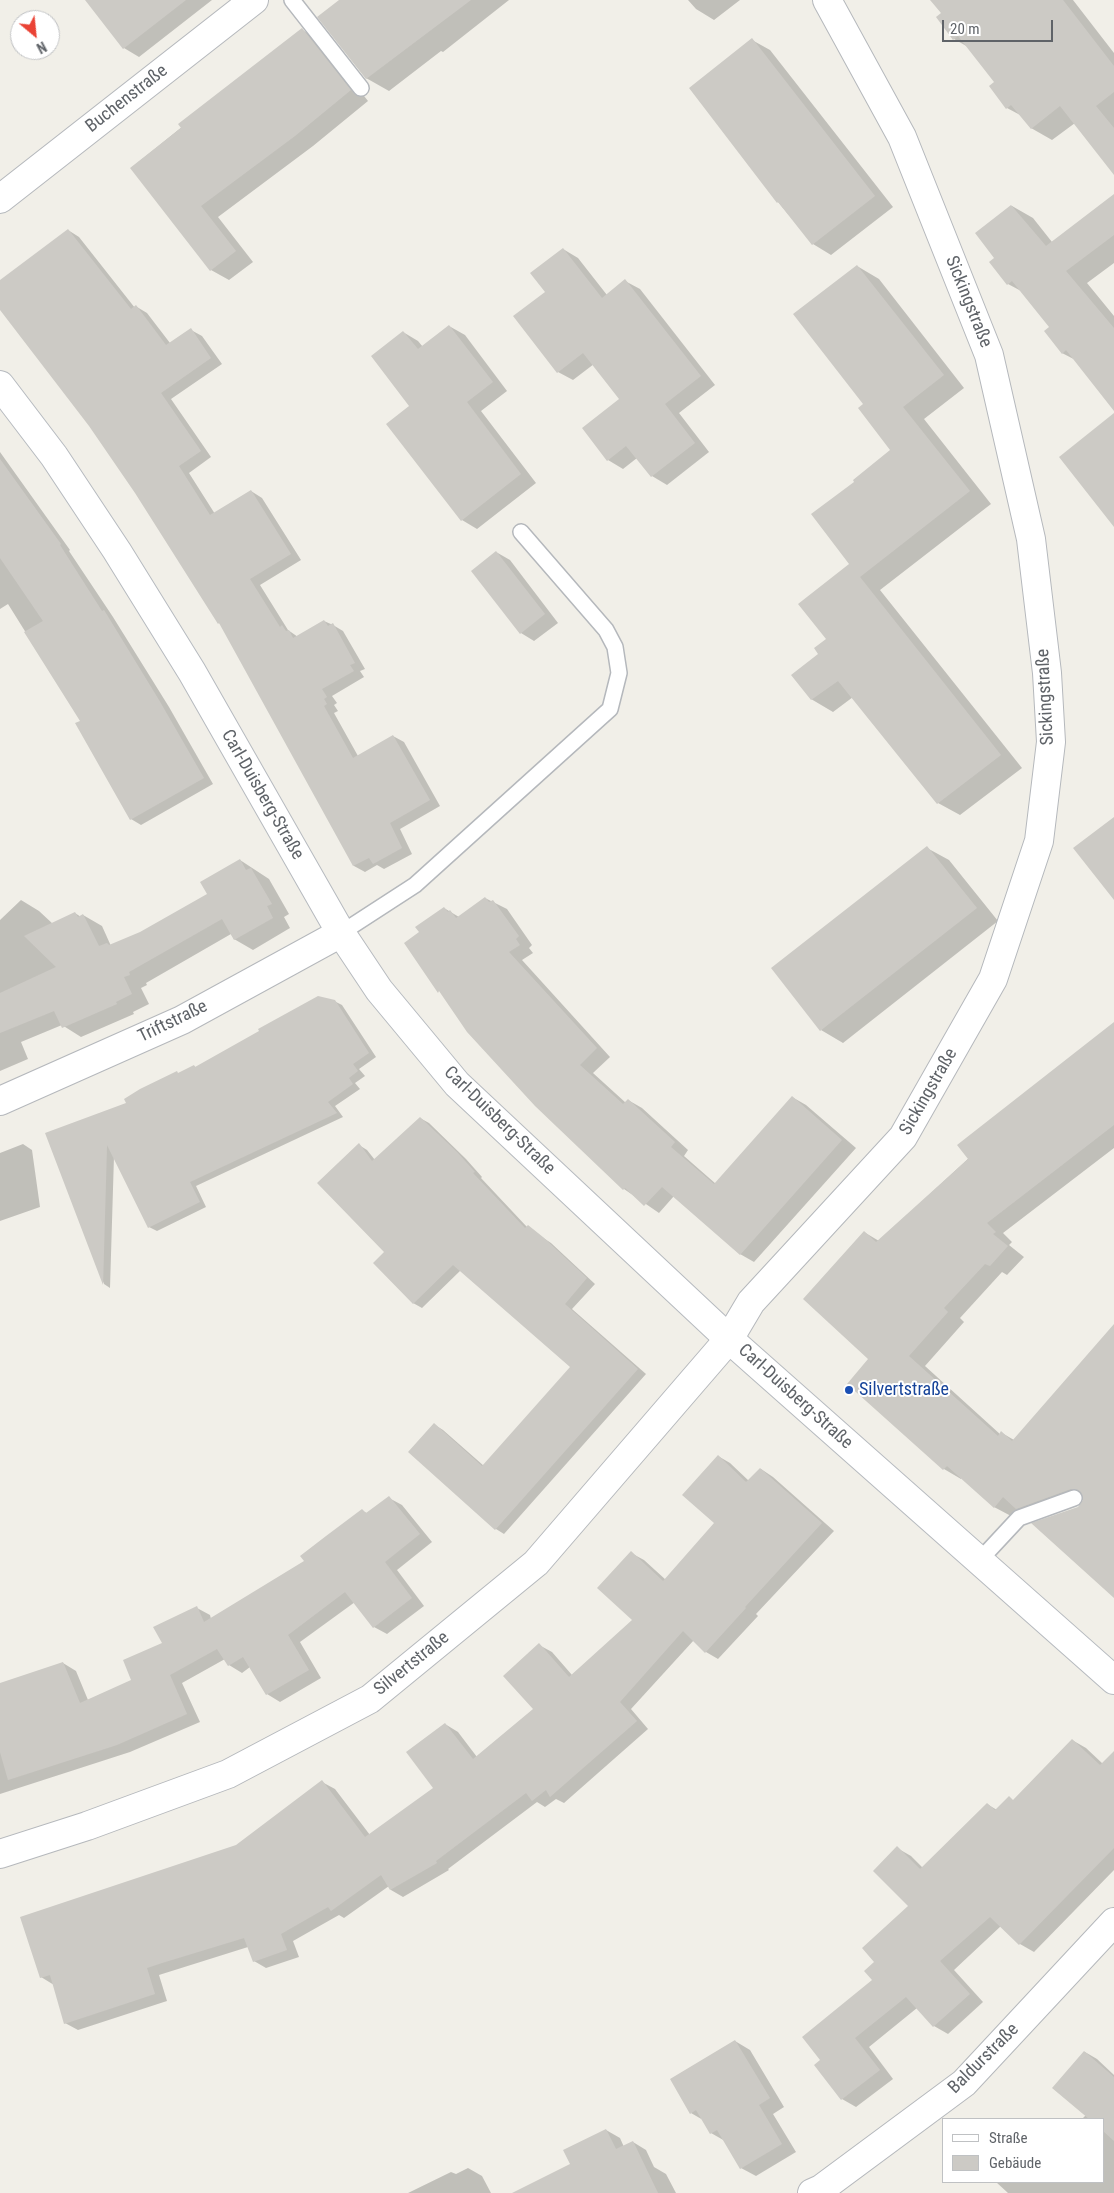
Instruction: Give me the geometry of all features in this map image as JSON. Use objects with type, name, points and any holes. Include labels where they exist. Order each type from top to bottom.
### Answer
[{"type":"street","name":"Buchenstraße","points":[[0,199],[254,0]]},
{"type":"street","name":"Sickingstraße","points":[[729,1339],[751,1302],[903,1138],[993,980],[1039,841],[1051,742],[1047,673],[1031,539],[989,355],[902,137],[827,0]]},
{"type":"street","name":"Carl-Duisberg-Straße","points":[[0,385],[54,456],[122,559],[192,672],[341,932],[380,990],[457,1084],[729,1339],[1114,1680]]},
{"type":"street","name":"Triftstraße","points":[[0,1101],[182,1020],[341,932]]},
{"type":"street","name":"Silvertstraße","points":[[0,1854],[86,1826],[228,1774],[370,1699],[536,1563],[729,1339]]},
{"type":"street","name":"Baldurstraße","points":[[819,2192],[964,2083],[1114,1922]]},
{"type":"lane","points":[[292,0],[361,88]]},
{"type":"lane","points":[[341,932],[415,885],[610,709],[619,673],[616,647],[606,630],[521,532]]},
{"type":"lane","points":[[979,1561],[1018,1518],[1074,1498]]},
{"type":"building","points":[[85,0],[186,0],[123,49]]},
{"type":"building","points":[[339,0],[471,0],[366,79],[317,17]]},
{"type":"building","points":[[930,0],[1063,0],[1114,66],[1114,92],[1096,106],[1114,128],[1114,175],[1060,106],[1031,129],[1011,105],[1006,109],[989,86],[994,82],[958,36],[953,40],[936,17],[941,13]]},
{"type":"building","points":[[302,28],[351,90],[295,136],[201,206],[236,251],[210,271],[130,168],[181,128],[178,124]]},
{"type":"building","points":[[752,38],[875,196],[812,245],[777,203],[689,88]]},
{"type":"building","points":[[1114,194],[1114,235],[1066,271],[1114,328],[1114,411],[1066,350],[1062,354],[1044,331],[1049,327],[1012,281],[1007,285],[989,262],[994,258],[975,233],[1011,205],[1046,246]]},
{"type":"building","points":[[68,229],[131,309],[136,305],[166,345],[191,328],[211,358],[161,393],[201,451],[179,466],[210,515],[251,490],[291,554],[250,579],[280,627],[282,625],[286,631],[289,630],[293,638],[324,620],[328,626],[333,623],[355,663],[350,665],[354,671],[322,689],[327,697],[324,699],[327,704],[324,706],[353,758],[393,735],[430,800],[390,823],[402,848],[373,864],[369,858],[353,866],[219,623],[89,426],[0,310],[0,280]]},
{"type":"building","points":[[563,248],[602,298],[625,279],[701,376],[665,404],[695,443],[651,477],[626,446],[607,461],[582,428],[619,399],[583,353],[557,373],[513,316],[545,292],[530,273]]},
{"type":"building","points":[[857,265],[944,375],[903,407],[970,491],[860,577],[1001,755],[937,804],[838,681],[811,700],[791,675],[818,654],[814,648],[826,639],[798,604],[849,564],[811,514],[854,482],[853,480],[890,450],[858,408],[863,404],[793,314]]},
{"type":"building","points":[[449,325],[493,382],[467,402],[521,474],[461,521],[386,424],[409,406],[371,356],[403,331],[418,349]]},
{"type":"building","points":[[1114,413],[1114,527],[1059,457]]},
{"type":"building","points":[[0,459],[61,544],[102,611],[104,610],[204,778],[130,820],[75,723],[80,721],[24,632],[43,621],[0,558]]},
{"type":"building","points":[[496,551],[545,614],[520,634],[471,571]]},
{"type":"building","points":[[1114,817],[1114,900],[1073,848]]},
{"type":"building","points":[[927,846],[977,908],[820,1031],[771,968]]},
{"type":"building","points":[[240,859],[246,870],[251,868],[272,904],[267,906],[273,918],[234,940],[222,919],[129,972],[130,975],[124,977],[132,994],[116,1002],[117,1004],[62,1028],[54,1011],[0,1033],[0,993],[56,967],[24,936],[75,912],[78,917],[83,914],[99,946],[107,943],[109,945],[140,932],[207,894],[200,882]]},
{"type":"building","points":[[485,897],[489,902],[493,900],[519,936],[516,939],[520,945],[509,952],[597,1048],[580,1065],[623,1104],[628,1099],[675,1142],[671,1147],[714,1184],[792,1096],[842,1140],[740,1255],[662,1187],[644,1206],[625,1188],[623,1190],[535,1106],[467,1032],[439,991],[438,993],[404,943],[419,932],[415,927],[444,907],[448,912],[450,910],[456,918]]},
{"type":"building","points":[[318,996],[335,1000],[369,1053],[353,1064],[358,1071],[349,1078],[353,1084],[328,1102],[337,1113],[190,1182],[200,1202],[148,1228],[107,1145],[103,1285],[45,1133],[126,1103],[124,1099],[140,1089],[177,1071],[178,1073],[194,1065],[195,1067]]},
{"type":"building","points":[[1114,1022],[1114,1125],[987,1223],[996,1232],[993,1234],[1008,1246],[990,1266],[985,1264],[944,1308],[948,1312],[909,1356],[998,1436],[1001,1431],[1012,1441],[1114,1324],[1114,1598],[1031,1523],[1078,1507],[1083,1500],[1080,1491],[1071,1489],[1016,1509],[1003,1497],[994,1508],[947,1466],[943,1470],[847,1384],[868,1359],[803,1299],[864,1231],[876,1242],[968,1159],[957,1145]]},
{"type":"building","points":[[420,1117],[457,1152],[475,1172],[473,1173],[525,1228],[528,1225],[543,1237],[587,1278],[565,1304],[638,1369],[495,1530],[408,1452],[434,1423],[482,1466],[570,1367],[453,1265],[413,1304],[373,1263],[384,1252],[317,1183],[359,1143],[372,1161]]},
{"type":"building","points":[[718,1455],[746,1482],[760,1468],[822,1523],[705,1653],[683,1631],[620,1702],[637,1721],[550,1797],[546,1790],[532,1801],[526,1793],[436,1861],[437,1863],[390,1890],[381,1875],[331,1911],[328,1907],[281,1934],[287,1950],[253,1962],[244,1938],[162,1963],[147,1968],[155,1994],[64,2024],[50,1975],[40,1978],[20,1917],[236,1845],[322,1780],[365,1837],[433,1788],[406,1752],[445,1723],[473,1759],[533,1709],[503,1676],[539,1643],[569,1677],[632,1620],[597,1588],[631,1551],[663,1581],[714,1523],[682,1495]]},
{"type":"building","points":[[389,1496],[420,1534],[385,1562],[412,1598],[373,1628],[345,1592],[288,1635],[309,1670],[266,1695],[243,1657],[228,1666],[217,1649],[170,1675],[187,1714],[117,1745],[8,1780],[0,1752],[0,1683],[63,1662],[80,1703],[131,1680],[123,1660],[162,1643],[153,1627],[197,1606],[204,1622],[304,1561],[300,1556],[326,1536],[362,1509],[366,1513]]},
{"type":"building","points":[[1072,1739],[1100,1765],[1114,1751],[1114,1848],[1019,1945],[990,1917],[940,1961],[970,1994],[933,2027],[906,1997],[855,2038],[880,2070],[841,2100],[814,2065],[820,2060],[802,2037],[872,1980],[864,1971],[874,1962],[862,1948],[908,1906],[873,1871],[897,1846],[920,1869],[987,1803],[995,1810],[1009,1796],[1013,1800]]},
{"type":"building","points":[[735,2040],[770,2098],[759,2105],[782,2144],[740,2169],[717,2130],[710,2134],[696,2110],[690,2114],[670,2079]]},
{"type":"building","points":[[1084,2051],[1114,2077],[1114,2141],[1104,2132],[1104,2118],[1088,2118],[1052,2088]]},
{"type":"building","points":[[606,2129],[616,2149],[633,2141],[658,2193],[512,2193],[570,2164],[563,2150]]},
{"type":"place","name":"Silvertstraße","points":[[849,1390]]}]
